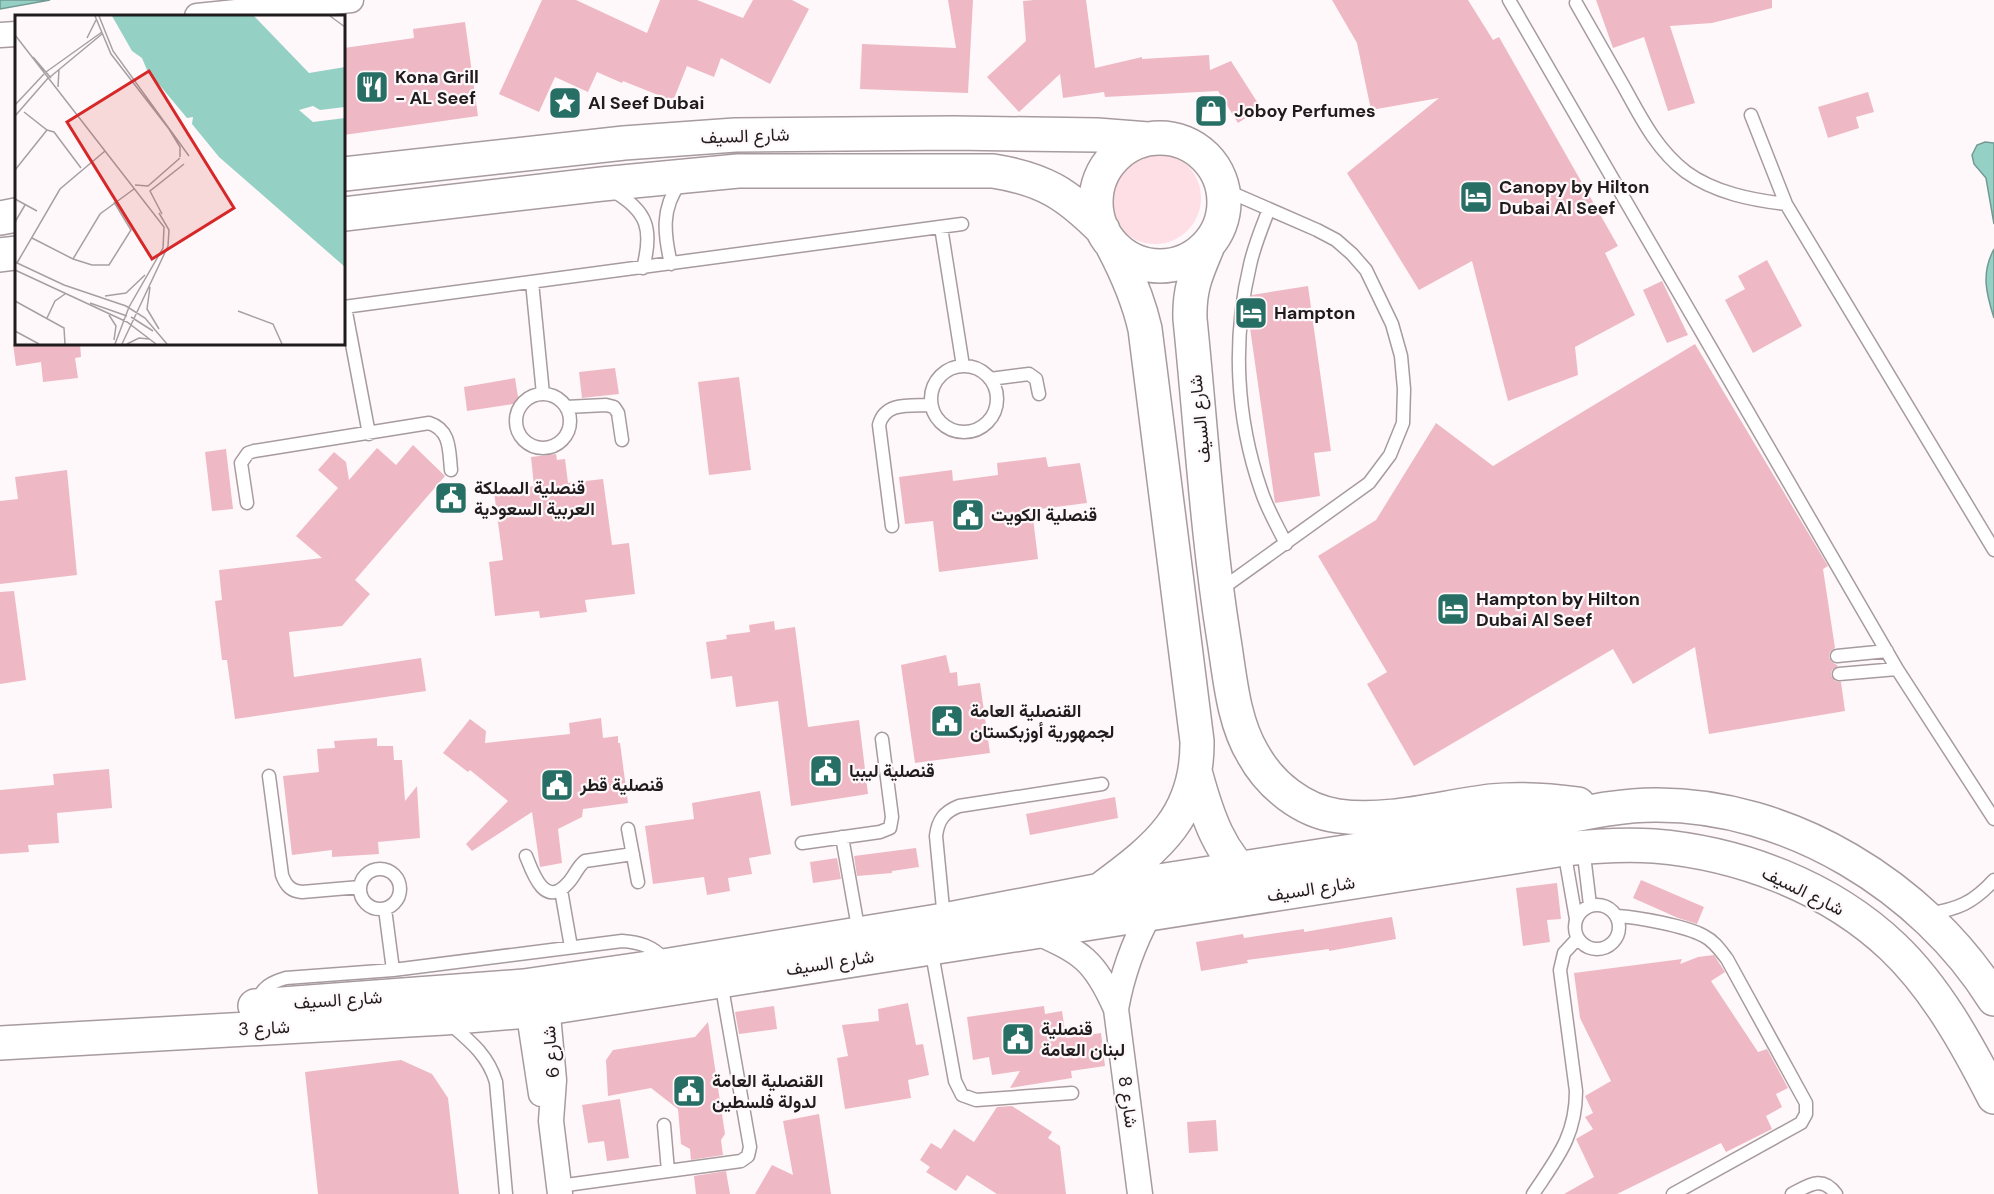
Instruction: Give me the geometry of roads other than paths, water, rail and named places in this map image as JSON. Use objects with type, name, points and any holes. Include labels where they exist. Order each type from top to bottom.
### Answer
[{"type":"main road","name":"شارع السيف","points":[[345,174],[624,143],[735,135],[953,133],[1108,135],[1149,139],[1165,138],[1181,141],[1196,148],[1218,174],[1223,189],[1223,208],[1219,227],[1193,278],[1189,299],[1190,320],[1216,593],[1231,687],[1251,753],[1279,788],[1316,810],[1336,816],[1357,818],[1407,814],[1492,801],[1521,799],[1549,800],[1606,808]]},
{"type":"main road","name":"شارع السيف","points":[[1101,890],[1153,849],[1168,833],[1188,799],[1196,775],[1197,741],[1145,329],[1131,284],[1097,214],[1096,197],[1107,166],[1119,153],[1132,144],[1149,139]]},
{"type":"main road","name":"شارع السيف","points":[[345,214],[602,184],[738,171],[993,171],[1018,175],[1065,196],[1123,254],[1137,262],[1160,265],[1183,261],[1197,254],[1209,243]]},
{"type":"main road","points":[[0,218],[15,215]]},
{"type":"main road","points":[[0,255],[15,253]]},
{"type":"main road","points":[[1196,775],[1205,808],[1216,835],[1227,853],[1240,869],[1265,888],[1279,895]]},
{"type":"main road","name":"شارع السيف","points":[[0,1020],[256,1006],[536,997],[721,981],[938,934],[1101,890],[1538,822],[1606,808],[1656,805],[1702,808],[1748,818],[1792,831],[1835,851],[1874,876],[1924,915],[1958,950],[1994,999]]},
{"type":"main road","name":"شارع السيف","points":[[536,997],[669,965],[859,934],[1034,931],[1573,848],[1654,846],[1696,851],[1738,861],[1778,875],[1817,893],[1854,916],[1893,947],[1924,983],[1948,1015],[1994,1097]]},
{"type":"main road","name":"شارع 3","points":[[0,1042],[444,1018],[536,997]]},
{"type":"street","points":[[207,15],[351,0]]},
{"type":"street","points":[[0,35],[15,34]]},
{"type":"street","name":"شارع 8","points":[[1116,1010],[1131,951],[1150,913]]},
{"type":"street","name":"شارع 8","points":[[1034,931],[1062,944],[1088,962],[1105,985],[1116,1010],[1140,1194]]},
{"type":"street","name":"شارع 6","points":[[536,997],[539,1089],[552,1121],[559,1190]]},
{"type":"lane","points":[[1509,0],[1897,669],[1994,819]]},
{"type":"lane","points":[[1576,3],[1648,131],[1666,154],[1687,173],[1712,187],[1761,201],[1786,204]]},
{"type":"lane","points":[[1751,115],[1786,204],[1994,550]]},
{"type":"lane","points":[[671,264],[665,226],[666,212],[671,195],[686,175]]},
{"type":"lane","points":[[602,184],[627,199],[640,212],[647,228],[649,246],[643,268]]},
{"type":"lane","points":[[1216,593],[1370,483],[1390,455],[1403,423],[1404,389],[1401,356],[1392,324],[1366,270],[1352,254],[1336,240],[1223,189]]},
{"type":"lane","points":[[1269,209],[1248,275],[1240,321],[1238,379],[1245,436],[1262,492],[1286,544]]},
{"type":"lane","points":[[345,307],[962,224]]},
{"type":"lane","points":[[941,227],[963,366]]},
{"type":"lane","points":[[532,282],[543,394]]},
{"type":"lane","points":[[345,312],[369,434]]},
{"type":"lane","points":[[963,366],[973,367],[990,380],[995,389],[996,400],[989,420],[981,427],[961,432],[950,429],[935,415],[931,405],[931,393],[942,374],[963,366]]},
{"type":"lane","points":[[990,380],[1032,375],[1036,379],[1039,394]]},
{"type":"lane","points":[[543,394],[560,400],[566,407],[570,425],[561,442],[543,448],[526,442],[520,435],[516,417],[526,401],[543,394]]},
{"type":"lane","points":[[566,407],[606,405],[614,407],[618,413],[622,440]]},
{"type":"lane","points":[[892,525],[879,425],[881,418],[895,406],[931,405]]},
{"type":"lane","points":[[247,503],[241,463],[248,453],[429,423],[437,426],[447,437],[451,470]]},
{"type":"lane","points":[[1837,656],[1887,651]]},
{"type":"lane","points":[[1839,674],[1897,669]]},
{"type":"lane","points":[[802,843],[885,831],[892,823],[882,739]]},
{"type":"lane","points":[[268,776],[282,875],[289,888],[303,892],[360,887]]},
{"type":"lane","points":[[1072,1094],[976,1100],[962,1095],[955,1081],[938,934],[936,836],[942,817],[959,806],[1102,784]]},
{"type":"lane","points":[[628,829],[638,882]]},
{"type":"lane","points":[[842,837],[859,934]]},
{"type":"lane","points":[[1573,848],[1590,905]]},
{"type":"lane","points":[[1573,848],[1576,919],[1574,929],[1577,939],[1584,946],[1593,950],[1603,949],[1612,944],[1618,936],[1617,916],[1610,909],[1600,905],[1590,905],[1581,910],[1576,919]]},
{"type":"lane","points":[[526,856],[537,881],[542,887],[553,892],[561,890],[569,882],[578,866],[585,861],[633,854]]},
{"type":"lane","points":[[383,869],[390,872],[400,884],[400,892],[392,906],[385,909],[370,906],[364,902],[360,887],[368,873],[383,869]]},
{"type":"lane","points":[[1924,915],[1963,906],[1980,896],[1994,880]]},
{"type":"lane","points":[[561,890],[571,947]]},
{"type":"lane","points":[[385,909],[393,970]]},
{"type":"lane","points":[[1617,916],[1638,918],[1695,932],[1713,942],[1727,959],[1806,1103],[1806,1114],[1801,1124],[1672,1194]]},
{"type":"lane","points":[[1533,1194],[1563,1149],[1572,1131],[1576,1111],[1576,1091],[1560,970],[1564,953],[1577,939]]},
{"type":"lane","points":[[256,1006],[259,995],[266,987],[286,978],[393,970],[622,941],[636,942],[649,947],[669,965]]},
{"type":"lane","points":[[559,1190],[741,1161],[748,1155],[750,1151],[721,981]]},
{"type":"lane","points":[[444,1018],[483,1053],[493,1072],[496,1082],[506,1194]]},
{"type":"lane","points":[[664,1125],[668,1171]]},
{"type":"lane","points":[[1792,1194],[1816,1182],[1831,1187],[1836,1194]]},
{"type":"place","name":"Kona Grill - AL Seef","points":[[372,87]]},
{"type":"place","name":"Al Seef Dubai","points":[[565,103]]},
{"type":"place","name":"Joboy Perfumes","points":[[1211,111]]},
{"type":"place","name":"Canopy by Hilton Dubai Al Seef","points":[[1476,197]]},
{"type":"place","name":"Hampton","points":[[1251,313]]},
{"type":"place","name":"قنصلية المملكة العربية السعودية","points":[[451,498]]},
{"type":"place","name":"قنصلية الكويت","points":[[968,515]]},
{"type":"place","name":"Hampton by Hilton Dubai Al Seef","points":[[1453,609]]},
{"type":"place","name":"القنصلية العامة لجمهورية أوزبكستان","points":[[947,721]]},
{"type":"place","name":"قنصلية ليبيا","points":[[826,771]]},
{"type":"place","name":"قنصلية قطر","points":[[557,785]]},
{"type":"place","name":"قنصلية لبنان العامة","points":[[1018,1039]]},
{"type":"place","name":"القنصلية العامة لدولة فلسطين","points":[[689,1091]]}]
